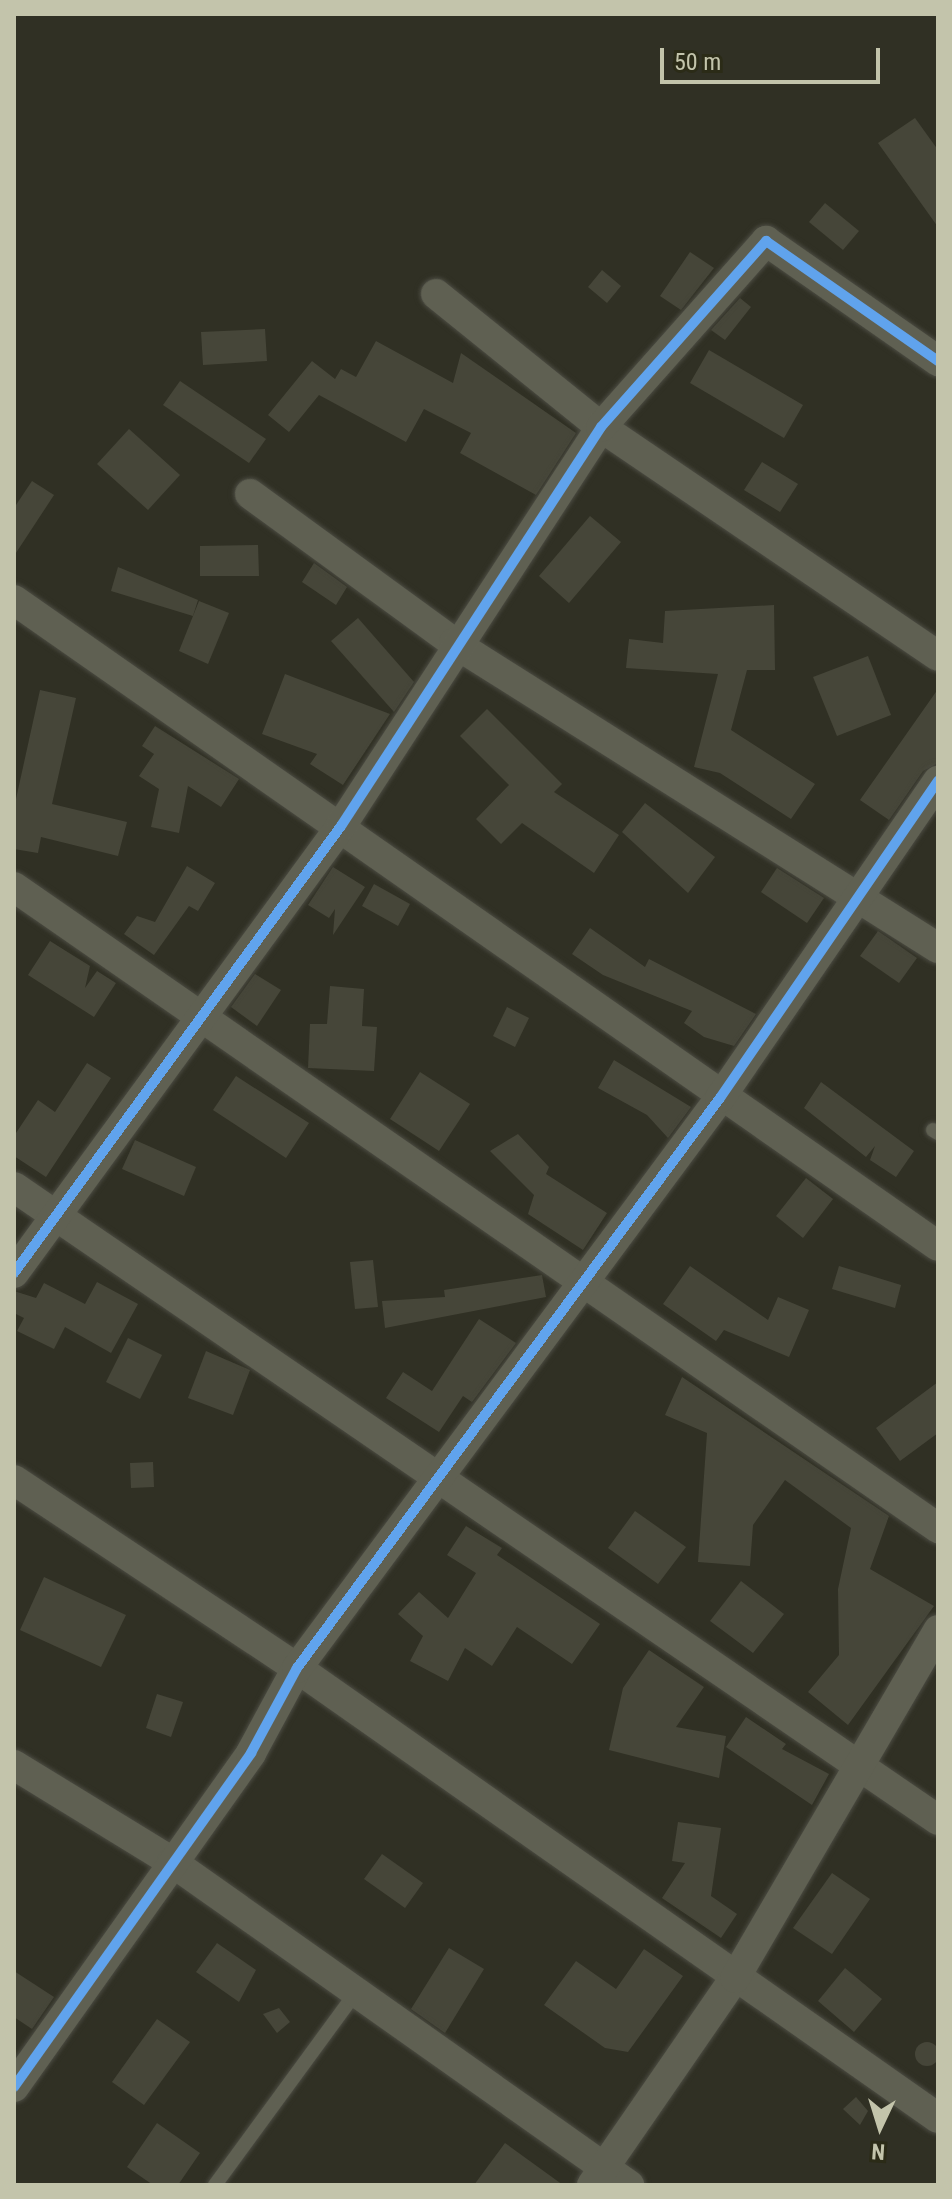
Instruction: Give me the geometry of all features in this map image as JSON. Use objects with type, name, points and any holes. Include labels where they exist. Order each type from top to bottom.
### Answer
[{"type":"street","points":[[14,1273],[199,1013],[341,826],[454,643],[601,427],[766,241],[938,361]]},
{"type":"street","points":[[436,294],[601,427],[938,656]]},
{"type":"street","points":[[250,494],[454,643],[851,899],[938,948]]},
{"type":"street","points":[[14,600],[341,826],[720,1098],[938,1246]]},
{"type":"street","points":[[14,2087],[251,1753],[297,1668],[443,1479],[579,1281],[720,1098],[851,899],[938,781]]},
{"type":"street","points":[[14,887],[938,1528]]},
{"type":"street","points":[[14,1187],[443,1479],[856,1767],[938,1820]]},
{"type":"street","points":[[14,1480],[297,1668],[938,2118]]},
{"type":"street","points":[[598,2176],[735,1978],[938,1630]]},
{"type":"street","points":[[14,1765],[172,1862],[356,1992],[598,2176],[629,2185]]},
{"type":"lane","points":[[215,2185],[356,1992]]},
{"type":"building","points":[[915,118],[938,150],[938,227],[878,143]]},
{"type":"building","points":[[825,203],[859,231],[843,250],[809,222]]},
{"type":"building","points":[[690,252],[714,268],[681,310],[660,296]]},
{"type":"building","points":[[602,270],[621,286],[607,303],[588,287]]},
{"type":"building","points":[[740,298],[751,307],[725,340],[711,330]]},
{"type":"building","points":[[265,329],[267,361],[203,365],[201,332]]},
{"type":"building","points":[[376,341],[453,383],[461,353],[576,433],[536,495],[460,453],[471,433],[424,409],[406,442],[319,395],[289,432],[268,415],[312,361],[335,379],[341,369],[356,377]]},
{"type":"building","points":[[709,350],[803,405],[784,438],[690,383]]},
{"type":"building","points":[[180,381],[266,439],[249,463],[163,405]]},
{"type":"building","points":[[129,429],[180,475],[148,510],[97,464]]},
{"type":"building","points":[[762,462],[798,484],[780,512],[744,490]]},
{"type":"building","points":[[32,481],[54,495],[14,556],[14,508]]},
{"type":"building","points":[[590,516],[621,542],[569,603],[539,576]]},
{"type":"building","points":[[258,545],[259,576],[200,576],[200,546]]},
{"type":"building","points":[[314,563],[347,587],[336,605],[302,582]]},
{"type":"building","points":[[118,567],[198,600],[193,616],[111,591]]},
{"type":"building","points":[[199,601],[229,613],[208,664],[179,651]]},
{"type":"building","points":[[774,605],[775,670],[747,670],[731,730],[815,784],[791,819],[720,773],[694,767],[718,674],[626,668],[629,639],[663,643],[665,611]]},
{"type":"building","points":[[358,618],[414,682],[394,712],[331,641]]},
{"type":"building","points":[[868,656],[891,715],[837,736],[813,677]]},
{"type":"building","points":[[285,674],[390,714],[343,785],[310,764],[317,754],[262,734]]},
{"type":"building","points":[[938,689],[938,763],[923,771],[889,820],[860,800]]},
{"type":"building","points":[[40,690],[76,698],[52,804],[127,822],[118,856],[41,837],[38,853],[14,849],[14,808]]},
{"type":"building","points":[[487,709],[562,784],[554,792],[619,835],[594,873],[522,823],[501,844],[476,819],[509,785],[460,736]]},
{"type":"building","points":[[155,726],[239,779],[221,807],[188,786],[179,833],[151,827],[159,789],[139,776],[154,754],[142,746]]},
{"type":"building","points":[[645,803],[715,857],[688,893],[622,832]]},
{"type":"building","points":[[187,866],[215,883],[198,911],[189,906],[154,955],[124,934],[137,916],[155,922]]},
{"type":"building","points":[[333,867],[365,887],[333,935],[335,909],[329,918],[308,905]]},
{"type":"building","points":[[777,868],[824,898],[807,923],[761,892]]},
{"type":"building","points":[[374,884],[410,904],[398,926],[362,906]]},
{"type":"building","points":[[590,928],[645,967],[649,959],[756,1014],[734,1046],[704,1037],[684,1023],[692,1011],[603,975],[572,954]]},
{"type":"building","points":[[878,931],[917,958],[899,983],[860,956]]},
{"type":"building","points":[[50,941],[90,966],[85,988],[97,971],[116,983],[94,1017],[28,975]]},
{"type":"building","points":[[255,974],[281,990],[257,1026],[231,1007]]},
{"type":"building","points":[[330,986],[364,989],[362,1026],[377,1027],[374,1071],[308,1068],[310,1024],[327,1024]]},
{"type":"building","points":[[507,1007],[529,1018],[515,1047],[493,1036]]},
{"type":"building","points":[[614,1060],[691,1107],[668,1138],[647,1115],[598,1088]]},
{"type":"building","points":[[87,1063],[111,1078],[46,1177],[14,1156],[14,1136],[38,1100],[55,1112]]},
{"type":"building","points":[[420,1072],[470,1104],[439,1151],[390,1119]]},
{"type":"building","points":[[236,1076],[309,1123],[286,1158],[213,1110]]},
{"type":"building","points":[[821,1082],[914,1151],[896,1177],[870,1160],[875,1146],[866,1157],[804,1108]]},
{"type":"building","points":[[518,1134],[549,1167],[546,1174],[607,1213],[583,1250],[528,1214],[534,1195],[490,1151]]},
{"type":"building","points":[[135,1140],[196,1167],[184,1196],[122,1169]]},
{"type":"building","points":[[806,1178],[833,1199],[803,1238],[776,1216]]},
{"type":"building","points":[[373,1260],[378,1307],[355,1309],[350,1262]]},
{"type":"building","points":[[690,1266],[768,1320],[778,1297],[809,1310],[789,1357],[724,1330],[716,1341],[663,1304]]},
{"type":"building","points":[[839,1266],[901,1285],[895,1308],[832,1289]]},
{"type":"building","points":[[542,1275],[546,1297],[385,1328],[382,1301],[445,1297],[444,1290]]},
{"type":"building","points":[[97,1282],[138,1304],[111,1353],[65,1327],[54,1349],[17,1331],[24,1318],[14,1313],[14,1291],[36,1298],[44,1283],[85,1304]]},
{"type":"building","points":[[479,1319],[516,1343],[472,1402],[463,1396],[439,1432],[386,1398],[403,1372],[432,1391]]},
{"type":"building","points":[[128,1338],[162,1355],[140,1399],[106,1382]]},
{"type":"building","points":[[206,1351],[250,1370],[233,1415],[188,1398]]},
{"type":"building","points":[[682,1377],[889,1516],[870,1569],[934,1606],[848,1725],[808,1692],[839,1655],[838,1589],[851,1528],[785,1480],[753,1525],[750,1566],[698,1562],[707,1433],[665,1415]]},
{"type":"building","points":[[938,1382],[938,1433],[900,1461],[876,1428]]},
{"type":"building","points":[[153,1462],[154,1487],[131,1488],[130,1463]]},
{"type":"building","points":[[635,1511],[686,1547],[658,1584],[608,1548]]},
{"type":"building","points":[[466,1526],[502,1548],[497,1555],[600,1624],[572,1664],[517,1627],[492,1666],[465,1648],[448,1681],[410,1661],[423,1636],[398,1614],[419,1592],[448,1618],[476,1573],[447,1555]]},
{"type":"building","points":[[44,1577],[126,1615],[101,1667],[20,1630]]},
{"type":"building","points":[[741,1581],[784,1614],[753,1653],[710,1621]]},
{"type":"building","points":[[649,1650],[704,1687],[676,1727],[726,1736],[719,1778],[609,1750],[623,1688]]},
{"type":"building","points":[[157,1694],[183,1702],[171,1737],[146,1728]]},
{"type":"building","points":[[746,1717],[786,1744],[782,1749],[829,1774],[812,1805],[726,1747]]},
{"type":"building","points":[[678,1822],[721,1828],[711,1896],[737,1914],[721,1938],[662,1898],[685,1863],[672,1861]]},
{"type":"building","points":[[382,1854],[423,1883],[405,1908],[364,1879]]},
{"type":"building","points":[[832,1873],[870,1899],[832,1954],[793,1928]]},
{"type":"building","points":[[217,1943],[256,1970],[239,2002],[196,1972]]},
{"type":"building","points":[[449,1948],[484,1969],[445,2033],[411,2009]]},
{"type":"building","points":[[644,1949],[683,1976],[628,2052],[605,2048],[544,2005],[576,1961],[616,1989]]},
{"type":"building","points":[[845,1968],[882,1999],[854,2032],[818,2001]]},
{"type":"building","points":[[14,1971],[54,1997],[32,2029],[14,2017]]},
{"type":"building","points":[[279,2008],[290,2022],[277,2033],[263,2014]]},
{"type":"building","points":[[157,2019],[190,2042],[144,2105],[112,2082]]},
{"type":"building","points":[[927,2042],[938,2049],[939,2054],[932,2065],[927,2066],[916,2059],[915,2054],[922,2043]]},
{"type":"building","points":[[856,2097],[868,2111],[860,2125],[843,2109]]},
{"type":"building","points":[[157,2123],[200,2153],[178,2185],[153,2185],[127,2167]]},
{"type":"building","points":[[505,2143],[563,2185],[474,2185]]},
{"type":"cycle path","points":[[14,1273],[341,826],[601,427],[766,241],[938,361]]},
{"type":"cycle path","points":[[14,2087],[251,1753],[297,1668],[720,1098],[938,781]]}]
